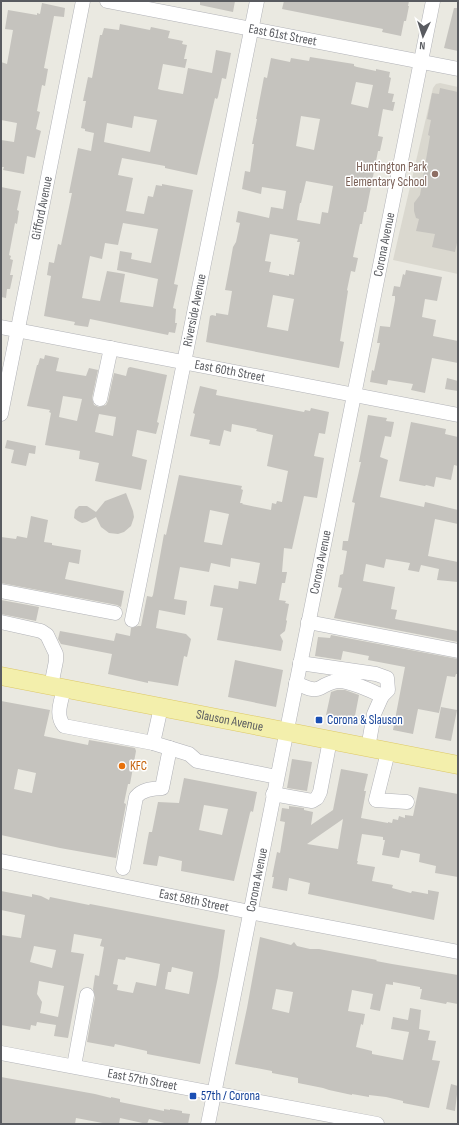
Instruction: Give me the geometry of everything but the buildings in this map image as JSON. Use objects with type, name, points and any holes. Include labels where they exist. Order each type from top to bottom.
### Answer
[{"type":"main road","name":"Slauson Avenue","points":[[1,676],[458,765]]},
{"type":"street","name":"Gifford Avenue","points":[[1,414],[83,1]]},
{"type":"street","name":"East 61st Street","points":[[107,1],[458,69]]},
{"type":"street","name":"Riverside Avenue","points":[[132,620],[257,1]]},
{"type":"street","name":"Corona Avenue","points":[[208,1124],[433,1]]},
{"type":"street","name":"East 60th Street","points":[[1,327],[458,415]]},
{"type":"street","points":[[100,399],[110,348]]},
{"type":"street","points":[[1,591],[115,613]]},
{"type":"street","points":[[1,622],[41,631],[47,635],[56,654],[59,715],[64,726],[153,743],[189,754],[197,761],[277,777]]},
{"type":"street","points":[[308,622],[458,651]]},
{"type":"street","points":[[300,663],[376,674],[387,678],[388,690],[382,696],[374,714],[368,748]]},
{"type":"street","points":[[296,683],[312,689],[320,688],[323,685],[338,681],[365,688],[382,696]]},
{"type":"street","points":[[153,743],[161,707]]},
{"type":"street","points":[[274,794],[312,801],[318,798],[330,740]]},
{"type":"street","points":[[123,868],[136,797],[147,789],[162,788],[170,748]]},
{"type":"street","points":[[388,752],[376,800],[407,802]]},
{"type":"street","name":"East 58th Street","points":[[1,861],[250,912],[458,952]]},
{"type":"street","points":[[74,1066],[87,995]]},
{"type":"street","name":"East 57th Street","points":[[1,1053],[377,1124]]},
{"type":"shaded area","name":"Huntington Park Elementary School","points":[[440,83],[458,87],[458,274],[393,260],[433,88],[436,84]]},
{"type":"place","name":"Huntington Park Elementary School","points":[[435,174]]},
{"type":"place","name":"Corona & Slauson","points":[[319,720]]},
{"type":"place","name":"KFC","points":[[122,766]]},
{"type":"place","name":"57th / Corona","points":[[193,1096]]}]
